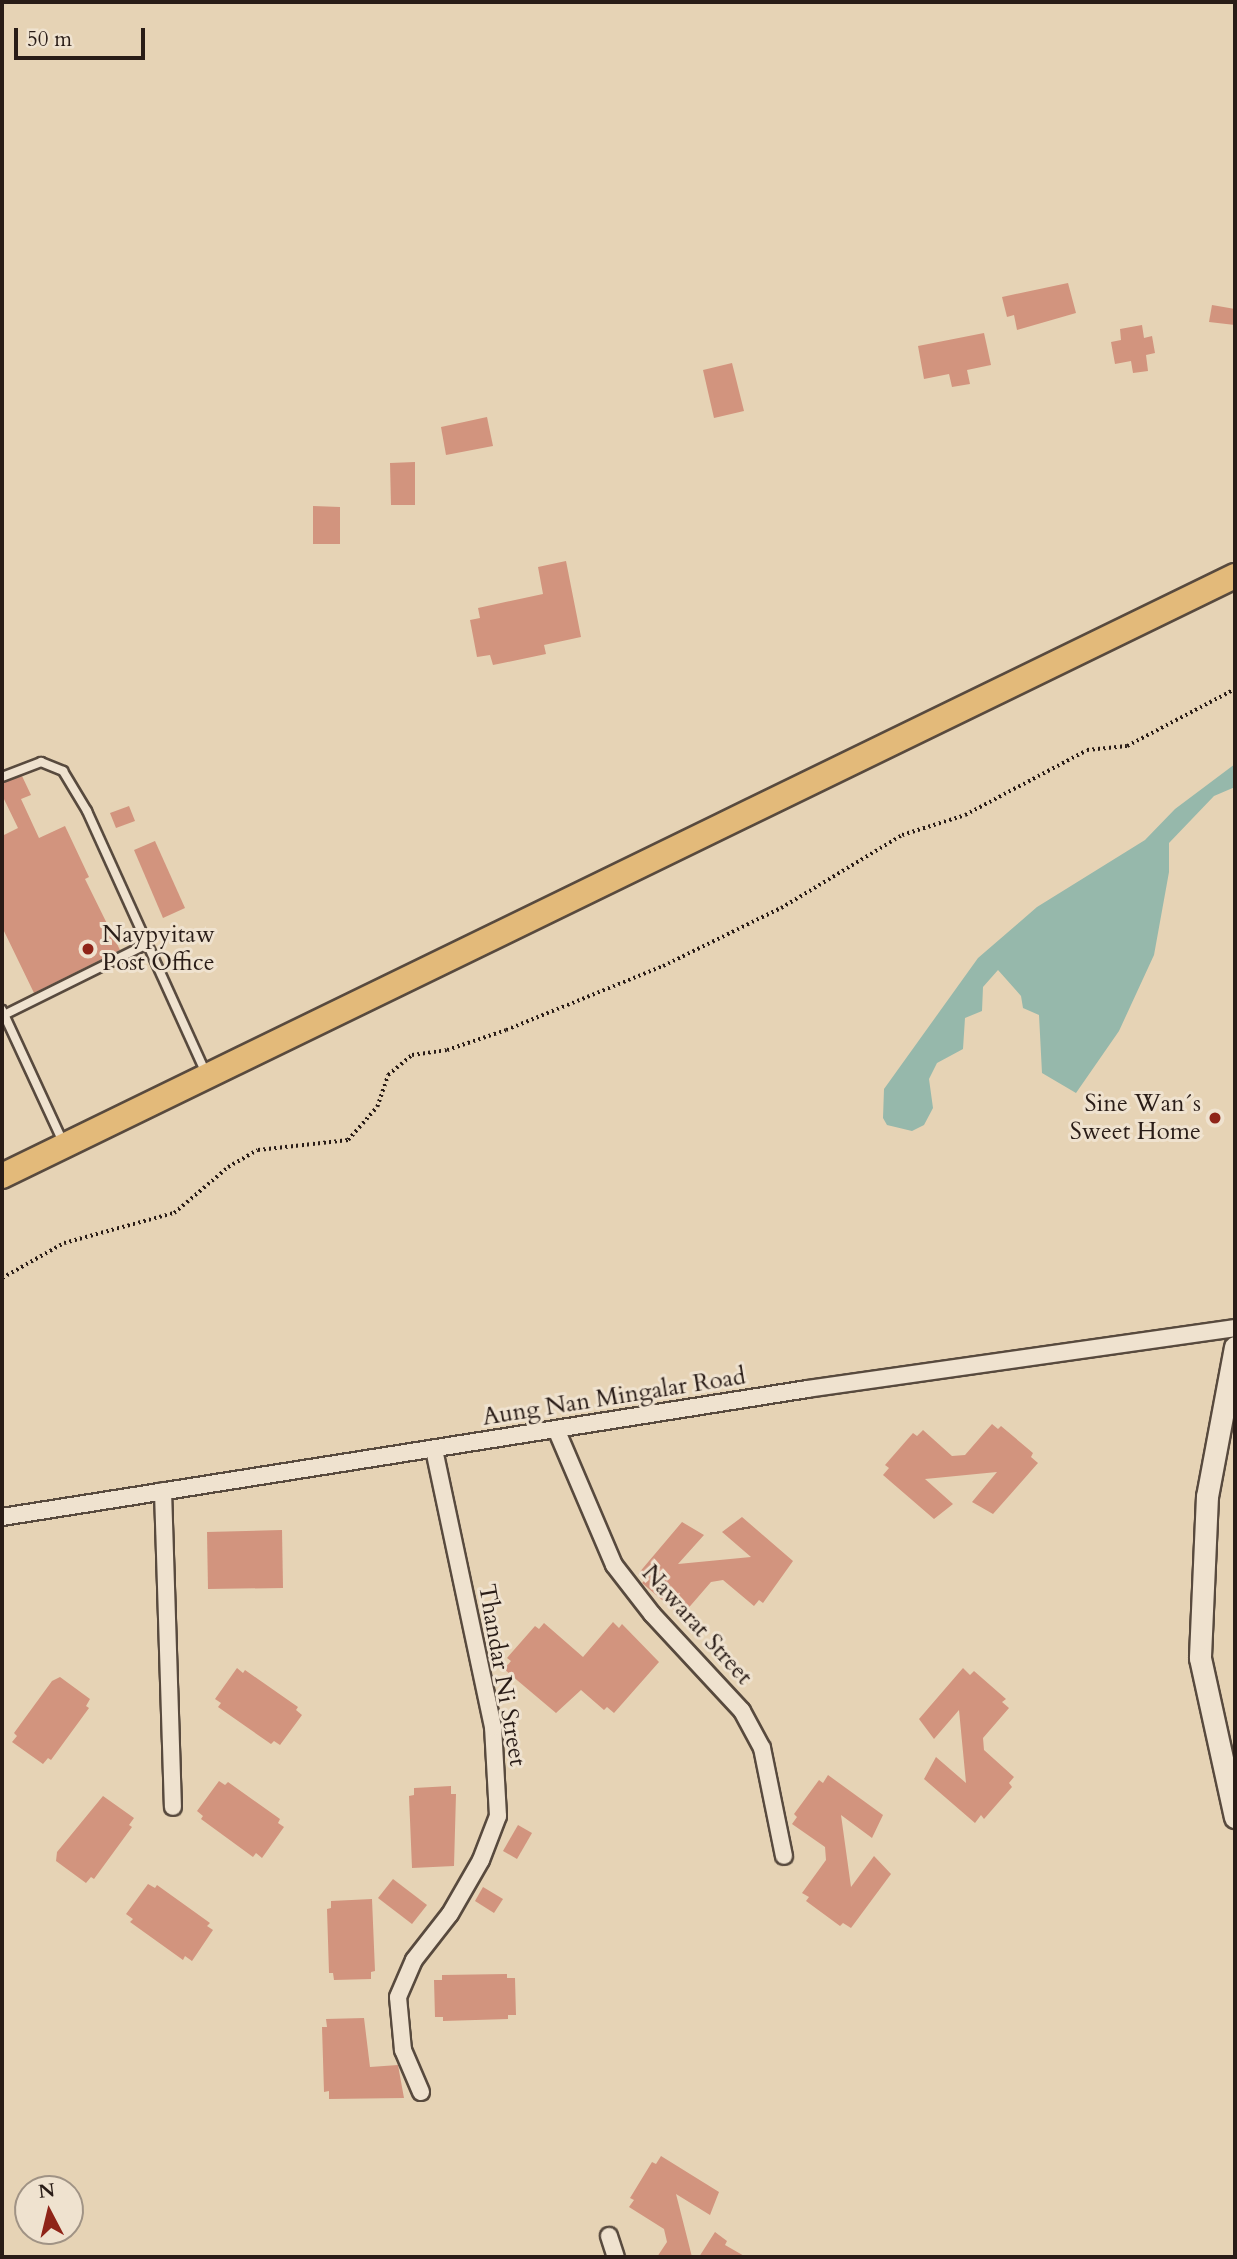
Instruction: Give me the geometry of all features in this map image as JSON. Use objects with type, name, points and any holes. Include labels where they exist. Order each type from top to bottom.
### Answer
[{"type":"highway","points":[[2,1176],[1235,576]]},
{"type":"main road","points":[[1235,1347],[1207,1496],[1200,1658],[1235,1817]]},
{"type":"street","name":"Aung Nan Mingalar Road","points":[[2,1517],[556,1429],[1235,1328]]},
{"type":"street","name":"Nawarat Street","points":[[556,1429],[614,1565],[652,1614],[743,1710],[762,1748],[784,1856]]},
{"type":"street","name":"Thandar Ni Street","points":[[421,2092],[403,2050],[398,1997],[414,1960],[450,1914],[481,1860],[498,1816],[493,1727],[434,1449]]},
{"type":"street","points":[[163,1491],[173,1807]]},
{"type":"street","points":[[609,2236],[616,2257]]},
{"type":"lane","points":[[2,777],[41,762],[63,771],[87,811],[207,1076]]},
{"type":"lane","points":[[65,1145],[3,1012],[148,944]]},
{"type":"path","points":[[2,1278],[64,1243],[174,1213],[228,1167],[258,1150],[348,1140],[377,1107],[388,1075],[412,1055],[506,1030],[663,965],[780,908],[902,835],[965,815],[1087,750],[1127,746],[1235,689]]},
{"type":"shaded area","points":[[1235,764],[1235,787],[1214,796],[1169,843],[1169,872],[1154,955],[1119,1031],[1076,1093],[1042,1073],[1039,1015],[1023,1008],[1021,996],[998,970],[983,987],[982,1011],[965,1018],[963,1049],[937,1063],[929,1079],[933,1108],[924,1125],[912,1131],[887,1125],[883,1118],[884,1089],[978,958],[1037,907],[1145,840],[1175,809]]},
{"type":"building","points":[[1068,283],[1076,313],[1017,330],[1014,315],[1007,317],[1002,297]]},
{"type":"building","points":[[1212,305],[1235,309],[1235,325],[1209,322]]},
{"type":"building","points":[[1142,325],[1144,338],[1152,336],[1155,353],[1146,355],[1148,371],[1133,373],[1131,361],[1115,364],[1111,342],[1121,340],[1120,329]]},
{"type":"building","points":[[984,333],[991,365],[967,370],[970,384],[952,387],[949,374],[924,379],[918,346]]},
{"type":"building","points":[[732,363],[744,411],[714,418],[703,370]]},
{"type":"building","points":[[487,417],[493,446],[446,455],[441,427]]},
{"type":"building","points":[[415,462],[415,505],[391,505],[390,463]]},
{"type":"building","points":[[313,506],[340,507],[340,544],[313,544]]},
{"type":"building","points":[[566,561],[581,637],[544,645],[546,654],[493,665],[490,655],[477,657],[470,620],[480,618],[478,608],[543,594],[538,567]]},
{"type":"building","points":[[22,776],[31,795],[21,799],[39,838],[65,826],[89,877],[85,879],[120,950],[34,993],[2,927],[2,836],[18,828],[2,795],[2,783]]},
{"type":"building","points":[[129,806],[135,821],[116,828],[110,813]]},
{"type":"building","points":[[155,841],[185,908],[163,918],[134,850]]},
{"type":"building","points":[[992,1424],[998,1429],[1001,1426],[1033,1453],[1031,1457],[1038,1463],[993,1514],[972,1502],[997,1472],[925,1479],[953,1504],[934,1519],[883,1475],[889,1468],[885,1465],[913,1433],[917,1436],[923,1430],[952,1456],[965,1455]]},
{"type":"building","points":[[742,1517],[793,1561],[763,1603],[759,1600],[754,1606],[723,1580],[711,1582],[685,1612],[678,1607],[675,1611],[642,1583],[646,1579],[638,1574],[682,1522],[704,1535],[678,1564],[751,1557],[722,1532]]},
{"type":"building","points":[[282,1530],[283,1588],[208,1589],[207,1532]]},
{"type":"building","points":[[613,1622],[619,1628],[622,1624],[659,1662],[614,1713],[607,1707],[604,1710],[581,1690],[556,1713],[504,1669],[511,1661],[507,1658],[535,1626],[539,1629],[544,1623],[583,1657]]},
{"type":"building","points":[[237,1668],[243,1673],[245,1670],[298,1707],[296,1710],[302,1715],[280,1745],[274,1741],[271,1744],[218,1707],[221,1703],[215,1699]]},
{"type":"building","points":[[963,1668],[970,1675],[974,1671],[1006,1699],[1002,1702],[1009,1708],[983,1738],[984,1750],[1014,1777],[1009,1783],[1012,1787],[984,1819],[981,1815],[975,1823],[924,1779],[936,1757],[966,1783],[959,1710],[934,1739],[919,1719]]},
{"type":"building","points":[[60,1677],[90,1699],[86,1706],[89,1708],[51,1760],[48,1758],[43,1764],[12,1742],[17,1736],[14,1733],[52,1681]]},
{"type":"building","points":[[828,1775],[883,1815],[872,1838],[841,1815],[851,1887],[874,1856],[891,1874],[851,1928],[843,1923],[840,1926],[806,1901],[809,1897],[802,1893],[826,1860],[825,1847],[792,1824],[797,1817],[794,1814],[819,1780],[823,1783]]},
{"type":"building","points":[[219,1781],[225,1785],[228,1782],[280,1819],[278,1823],[284,1827],[262,1858],[256,1853],[253,1857],[201,1819],[203,1816],[197,1811]]},
{"type":"building","points":[[451,1786],[451,1794],[456,1794],[454,1866],[412,1868],[409,1796],[414,1795],[414,1788]]},
{"type":"building","points":[[103,1796],[134,1818],[129,1825],[132,1827],[94,1879],[91,1877],[86,1883],[56,1861],[57,1852]]},
{"type":"building","points":[[518,1825],[532,1833],[517,1859],[503,1851]]},
{"type":"building","points":[[393,1879],[427,1905],[412,1924],[378,1898]]},
{"type":"building","points":[[148,1884],[155,1888],[157,1885],[210,1923],[207,1926],[213,1930],[192,1961],[185,1956],[183,1960],[130,1922],[133,1919],[126,1914]]},
{"type":"building","points":[[483,1887],[503,1899],[494,1913],[475,1901]]},
{"type":"building","points":[[372,1899],[375,1971],[371,1972],[371,1979],[334,1980],[333,1973],[329,1973],[327,1909],[331,1908],[331,1901]]},
{"type":"building","points":[[507,1974],[507,1978],[515,1978],[516,2015],[508,2015],[508,2019],[443,2021],[443,2017],[435,2017],[434,1980],[442,1980],[442,1975]]},
{"type":"building","points":[[364,2018],[370,2067],[398,2065],[404,2098],[329,2099],[329,2091],[324,2092],[322,2027],[327,2027],[326,2019]]},
{"type":"building","points":[[661,2156],[719,2192],[710,2215],[676,2194],[692,2257],[657,2257],[667,2242],[664,2229],[629,2207],[634,2200],[630,2198],[652,2162],[656,2164]]},
{"type":"building","points":[[715,2232],[727,2241],[725,2245],[746,2257],[699,2257]]},
{"type":"place","name":"Naypyitaw Post Office","points":[[88,949]]},
{"type":"place","name":"Sine Wan´s Sweet Home","points":[[1215,1118]]}]
